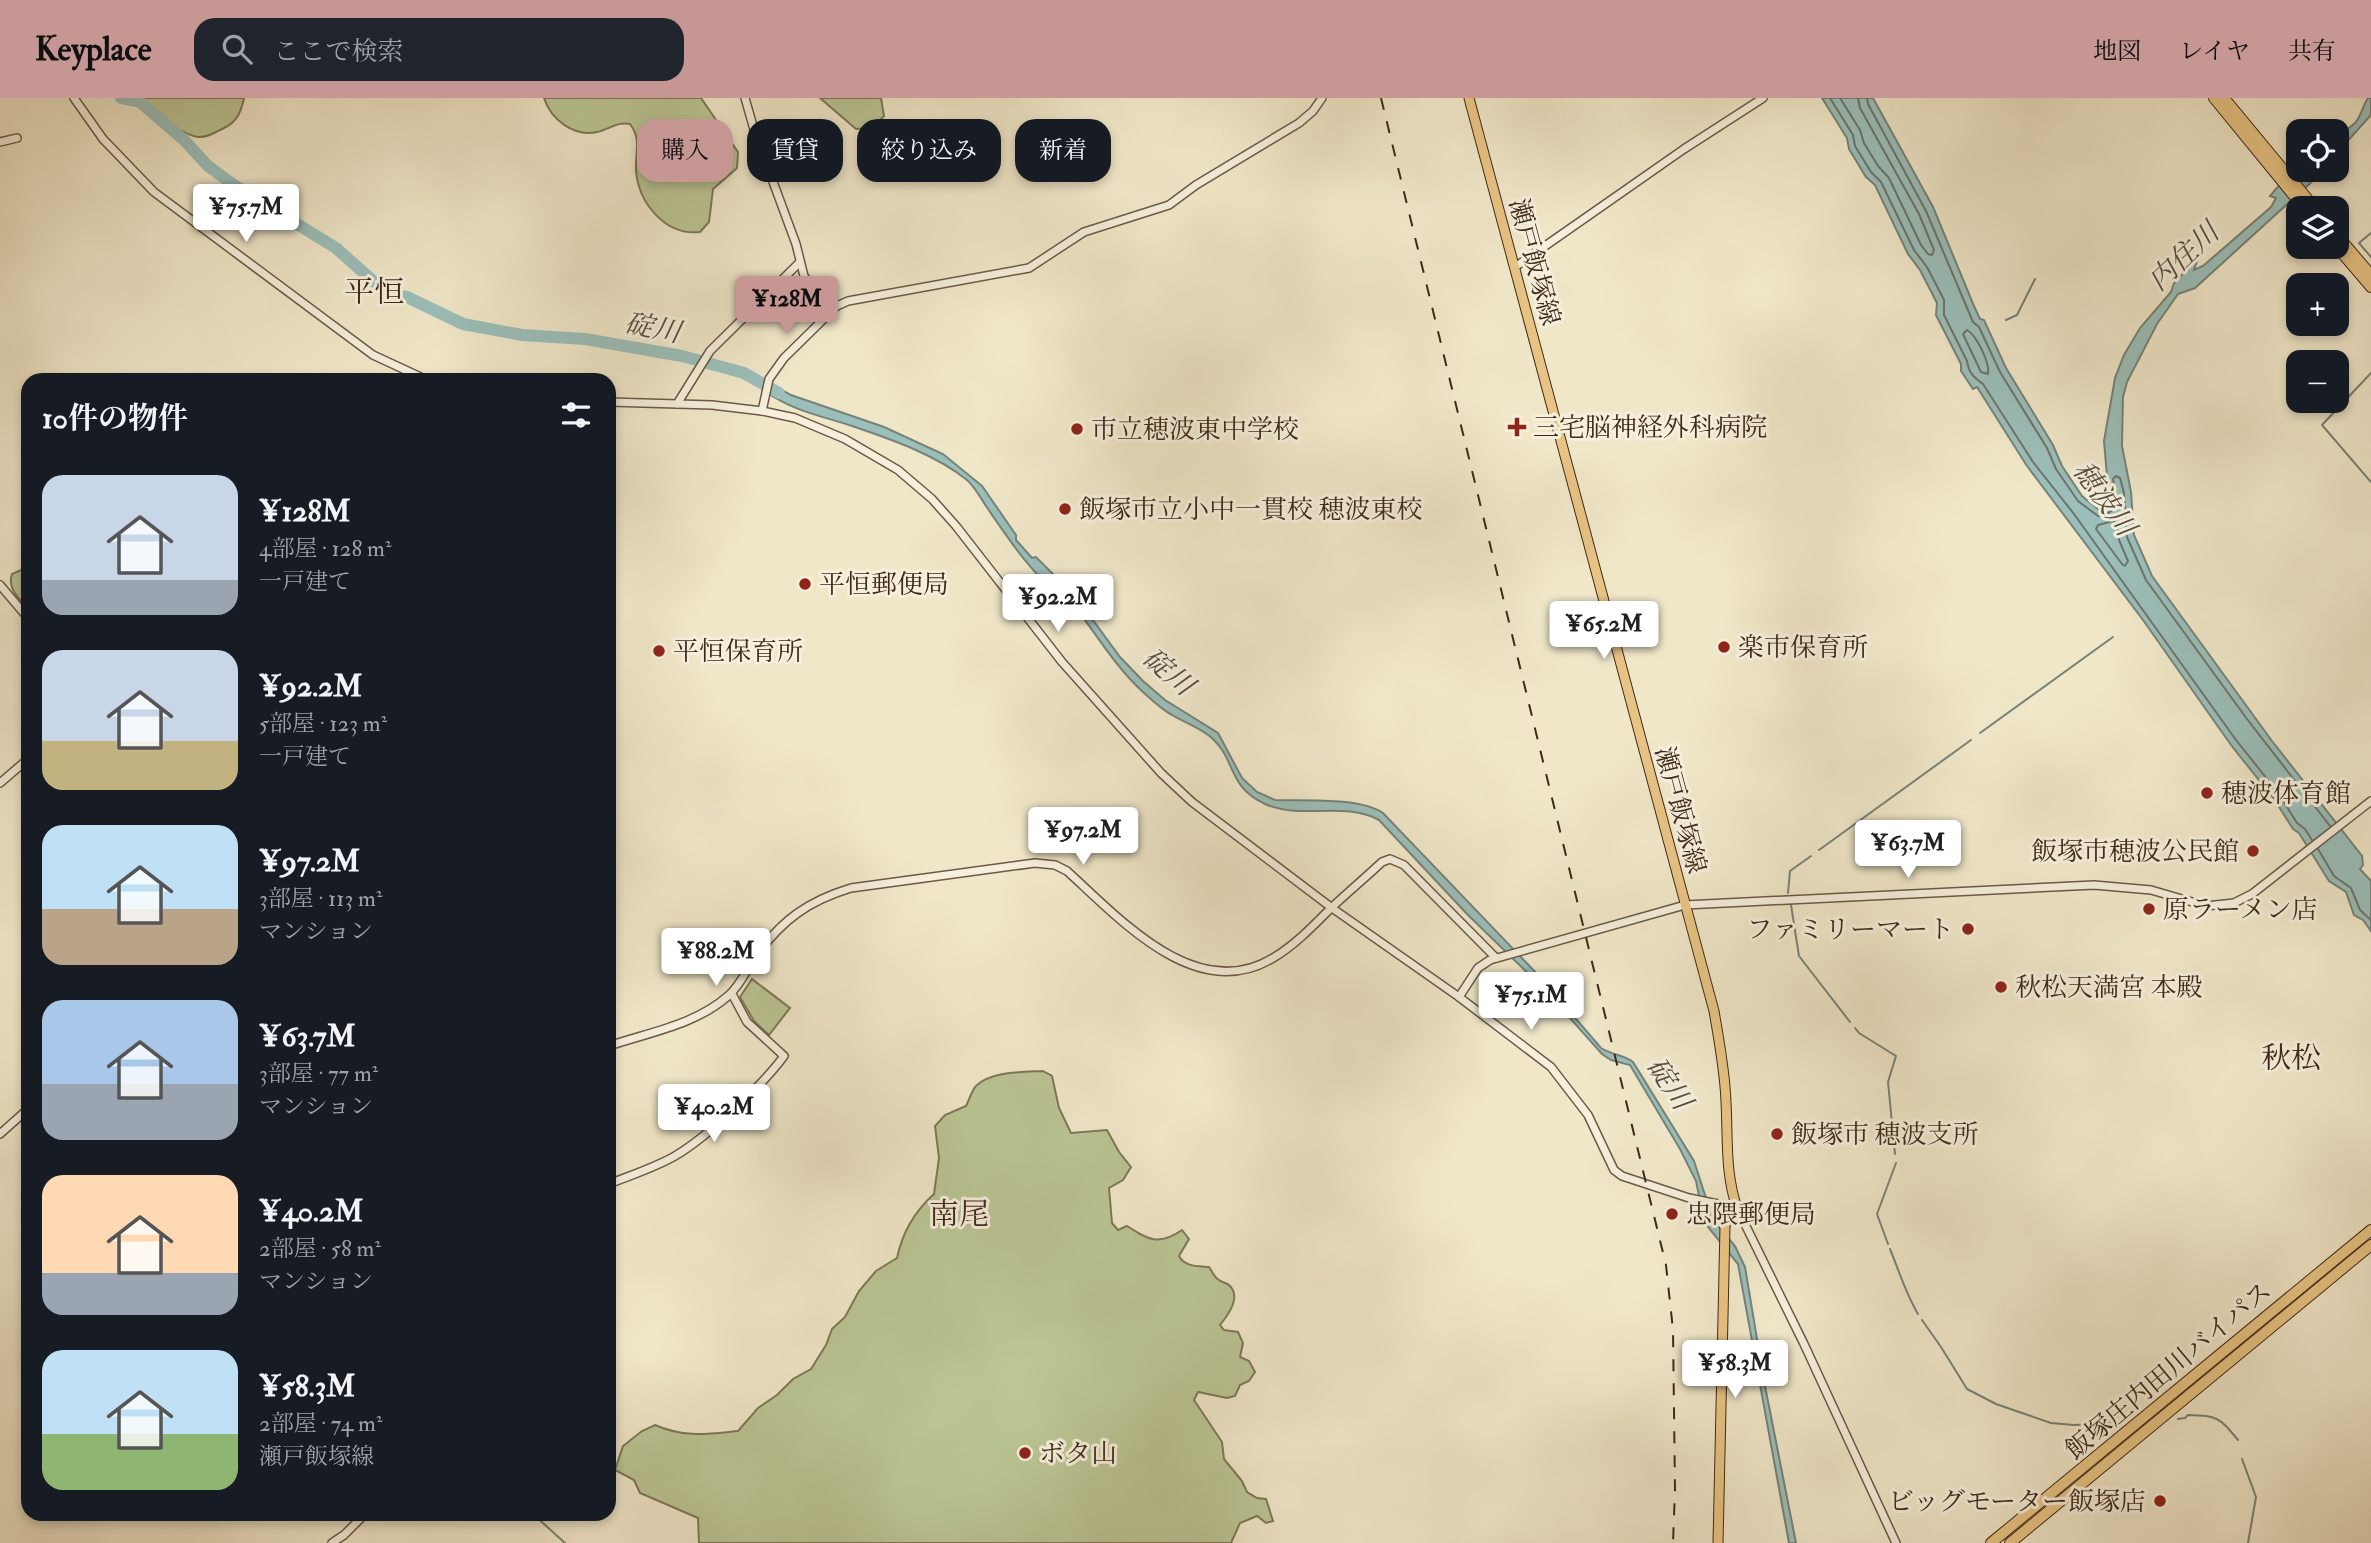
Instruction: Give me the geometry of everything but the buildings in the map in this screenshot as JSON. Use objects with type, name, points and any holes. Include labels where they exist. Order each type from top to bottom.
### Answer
[{"type":"highway","points":[[2214,98],[2278,171]]},
{"type":"highway","points":[[2224,98],[2298,196]]},
{"type":"highway","points":[[2349,249],[2371,275]]},
{"type":"highway","points":[[2347,259],[2371,287]]},
{"type":"highway","name":"飯塚庄内田川バイパス","points":[[1991,1543],[2371,1230]]},
{"type":"highway","name":"飯塚庄内田川バイパス","points":[[2010,1543],[2371,1245]]},
{"type":"main road","name":"瀬戸飯塚線","points":[[1469,98],[1714,1011],[1726,1102],[1728,1172],[1737,1208]]},
{"type":"main road","points":[[1718,1543],[1723,1257],[1725,1226],[1737,1208]]},
{"type":"street","points":[[74,98],[103,139],[154,192],[373,355],[412,373]]},
{"type":"street","points":[[745,98],[755,133],[796,244],[804,276],[828,314]]},
{"type":"street","points":[[762,411],[769,379],[784,358],[838,306],[848,301],[1029,268],[1084,232],[1169,205],[1299,123],[1322,98]]},
{"type":"street","points":[[1515,267],[1684,149],[1763,98]]},
{"type":"street","points":[[0,142],[17,138]]},
{"type":"street","points":[[677,404],[710,351],[799,262]]},
{"type":"street","points":[[616,402],[712,405],[795,418],[869,451],[920,487],[956,526],[1062,662],[1161,773],[1192,802],[1332,908],[1459,997],[1551,1066],[1588,1115],[1614,1170],[1622,1176],[1689,1198],[1737,1208],[1804,1344],[1896,1543]]},
{"type":"street","points":[[0,585],[21,610]]},
{"type":"street","points":[[0,783],[21,765]]},
{"type":"street","points":[[1459,997],[1484,962],[1685,905],[2094,885],[2151,890],[2206,906],[2217,906],[2239,901],[2252,894],[2368,804]]},
{"type":"street","points":[[616,1044],[693,1020],[732,994],[783,923],[829,895],[851,888],[1035,863],[1055,865],[1067,872],[1152,945],[1186,962],[1226,971],[1252,967],[1273,957],[1313,926],[1382,862],[1390,859],[1398,861],[1496,958]]},
{"type":"street","points":[[616,1181],[677,1155],[728,1114],[776,1068],[784,1056],[747,1022],[732,994]]},
{"type":"street","points":[[0,1134],[21,1115]]},
{"type":"street","points":[[332,1543],[358,1521]]},
{"type":"green space","points":[[137,98],[244,98],[240,112],[232,123],[208,136],[198,137],[174,127]]},
{"type":"green space","points":[[544,98],[701,98],[715,119],[637,119],[637,141],[630,124],[621,124],[597,132],[580,132],[564,125],[547,106]]},
{"type":"green space","points":[[820,98],[881,98],[884,116],[881,119],[857,119],[856,129]]},
{"type":"green space","points":[[733,145],[738,152],[737,168],[733,172]]},
{"type":"green space","points":[[721,182],[713,189],[709,222],[700,232],[676,229],[666,223],[649,206],[638,183]]},
{"type":"green space","points":[[21,570],[21,600],[11,584],[12,574]]},
{"type":"green space","points":[[752,979],[790,1008],[769,1035],[754,1021],[740,997]]},
{"type":"green space","points":[[1043,1071],[1052,1076],[1059,1108],[1071,1133],[1107,1130],[1131,1167],[1123,1180],[1109,1188],[1112,1223],[1118,1230],[1127,1226],[1148,1238],[1160,1239],[1182,1230],[1189,1239],[1179,1256],[1182,1260],[1192,1265],[1209,1267],[1217,1279],[1233,1290],[1232,1306],[1220,1325],[1224,1330],[1238,1332],[1243,1343],[1240,1357],[1249,1361],[1255,1372],[1249,1381],[1240,1385],[1235,1396],[1227,1398],[1198,1392],[1194,1400],[1222,1442],[1224,1459],[1242,1481],[1247,1492],[1257,1498],[1266,1499],[1273,1521],[1266,1523],[1257,1516],[1240,1523],[1231,1543],[699,1543],[698,1518],[640,1493],[634,1480],[616,1471],[623,1446],[642,1431],[655,1425],[686,1433],[738,1431],[758,1408],[777,1395],[793,1379],[811,1369],[826,1345],[832,1329],[845,1317],[859,1291],[876,1271],[897,1258],[910,1223],[934,1194],[939,1158],[935,1126],[945,1115],[966,1106],[975,1088],[982,1081],[1008,1073]]},
{"type":"water","points":[[1822,98],[1873,98],[1933,207],[1974,306],[1980,319],[1984,320],[2006,368],[2053,445],[2062,466],[2082,496],[2098,509],[2108,503],[2109,499],[2104,441],[2115,378],[2124,355],[2140,328],[2171,292],[2174,283],[2198,258],[2194,270],[2203,266],[2271,207],[2276,198],[2270,196],[2286,177],[2286,182],[2312,182],[2296,196],[2286,196],[2286,205],[2195,288],[2178,294],[2157,324],[2127,382],[2123,397],[2122,446],[2131,492],[2134,535],[2152,576],[2272,741],[2362,856],[2363,865],[2360,869],[2371,881],[2371,931],[2363,920],[2354,915],[2346,892],[2329,881],[2299,833],[2293,829],[2143,620],[2027,466],[1977,387],[1973,389],[1961,371],[1961,364],[1936,315],[1937,303],[1920,270],[1908,254],[1875,185],[1866,177],[1849,149],[1847,138]]},
{"type":"water","points":[[2368,98],[2371,98],[2371,115],[2349,140],[2349,128],[2357,120]]},
{"type":"water","points":[[768,382],[791,395],[884,427],[943,454],[982,486],[1016,535],[1016,540],[1076,597],[1120,657],[1143,681],[1165,700],[1218,733],[1242,778],[1257,792],[1275,800],[1360,804],[1383,813],[1540,977],[1601,1048],[1633,1062],[1694,1161],[1713,1220],[1735,1246],[1745,1267],[1796,1543],[1789,1543],[1738,1264],[1708,1227],[1696,1181],[1630,1065],[1611,1060],[1602,1054],[1544,989],[1467,914],[1379,820],[1351,812],[1279,809],[1265,804],[1244,790],[1226,756],[1213,739],[1164,710],[1132,681],[1063,592],[1054,589],[1032,569],[967,480],[914,449],[809,413],[777,399],[766,392]]},
{"type":"waterway","name":"碇川","points":[[121,98],[140,102],[184,140],[208,166],[336,248],[373,281],[394,295],[407,297],[463,324],[522,335],[585,339],[682,356],[744,373],[779,393]]},
{"type":"waterway","points":[[2371,233],[2359,243],[2371,257]]},
{"type":"waterway","points":[[2006,320],[2017,315],[2035,279]]},
{"type":"waterway","points":[[2371,373],[2322,425],[2371,482]]},
{"type":"waterway","points":[[1980,733],[2113,637]]},
{"type":"waterway","points":[[1819,850],[1971,740]]},
{"type":"waterway","points":[[1788,893],[1790,871],[1811,856]]},
{"type":"waterway","points":[[1791,905],[1799,956],[1850,1022]]},
{"type":"waterway","points":[[1855,1028],[1896,1056],[1888,1082],[1895,1154]]},
{"type":"waterway","points":[[1888,1244],[1877,1214],[1896,1163]]},
{"type":"waterway","points":[[1890,1249],[1918,1314]]},
{"type":"waterway","points":[[1922,1320],[1967,1389],[1996,1404],[2051,1423],[2117,1423]]},
{"type":"waterway","points":[[2178,1419],[2188,1415],[2212,1417],[2222,1422],[2238,1440]]},
{"type":"waterway","points":[[2242,1459],[2256,1497],[2248,1543]]},
{"type":"waterway","points":[[541,1521],[565,1543]]},
{"type":"railway","points":[[1381,98],[1666,1265],[1673,1330],[1673,1543]]},
{"type":"place","name":"三宅脳神経外科病院","points":[[1517,427]]},
{"type":"place","name":"市立穂波東中学校","points":[[1077,429]]},
{"type":"place","name":"飯塚市立小中一貫校 穂波東校","points":[[1065,509]]},
{"type":"place","name":"平恒郵便局","points":[[805,584]]},
{"type":"place","name":"楽市保育所","points":[[1724,647]]},
{"type":"place","name":"平恒保育所","points":[[659,651]]},
{"type":"place","name":"穂波体育館","points":[[2207,793]]},
{"type":"place","name":"飯塚市穂波公民館","points":[[2253,851]]},
{"type":"place","name":"原ラーメン店","points":[[2149,909]]},
{"type":"place","name":"ファミリーマート","points":[[1968,929]]},
{"type":"place","name":"秋松天満宮 本殿","points":[[2001,987]]},
{"type":"place","name":"飯塚市 穂波支所","points":[[1777,1134]]},
{"type":"place","name":"忠隈郵便局","points":[[1672,1214]]},
{"type":"place","name":"ボタ山","points":[[1025,1453]]},
{"type":"place","name":"ビッグモーター飯塚店","points":[[2160,1501]]},
{"type":"district","name":"平恒","points":[[374,292]]},
{"type":"district","name":"秋松","points":[[2291,1058]]},
{"type":"district","name":"南尾","points":[[959,1214]]},
{"type":"water label","name":"内住川","points":[[2183,256]]},
{"type":"water label","name":"穂波川","points":[[2105,498]]}]
